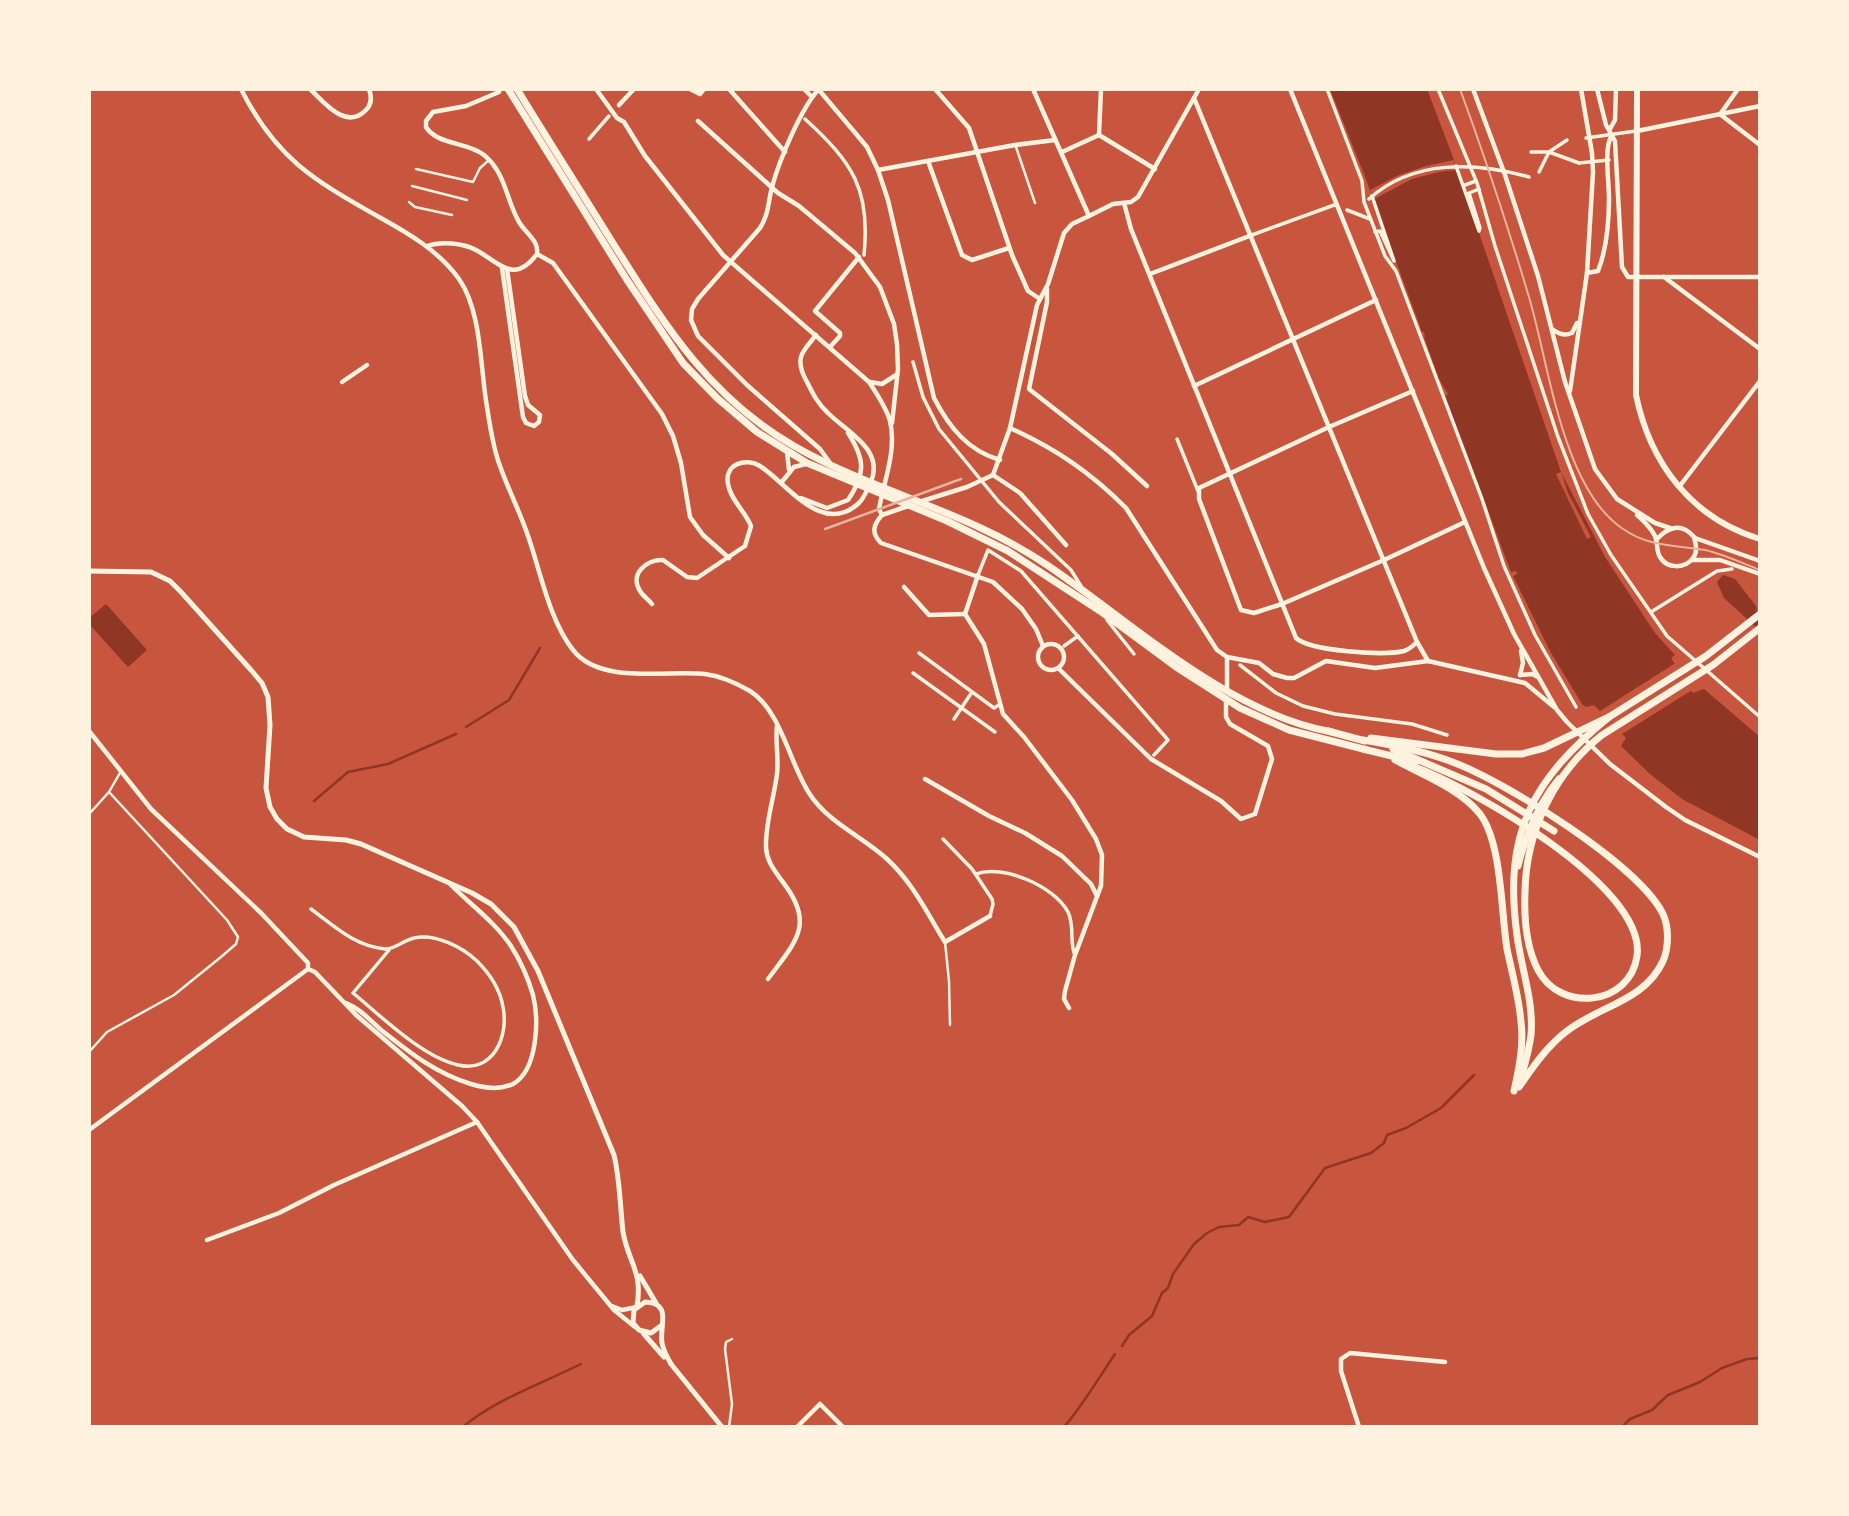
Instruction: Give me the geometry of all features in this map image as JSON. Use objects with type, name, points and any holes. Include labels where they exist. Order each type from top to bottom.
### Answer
[{"type":"main road","points":[[508,89],[516,93],[663,322],[692,360],[724,394],[763,426],[831,470],[1008,551],[1100,611],[1176,667],[1249,713],[1289,730],[1363,744],[1395,760],[1468,769],[1535,806],[1629,873],[1650,894],[1664,915],[1667,943],[1664,958],[1655,976],[1644,987],[1576,1024],[1559,1037],[1517,1090]]},
{"type":"main road","points":[[1637,89],[1636,395],[1641,421],[1651,444],[1678,488],[1717,520],[1760,539]]},
{"type":"main road","points":[[516,93],[627,280],[683,362],[717,398],[757,432],[807,463],[950,513],[994,533],[1047,565],[1224,689],[1263,710],[1296,723],[1439,767],[1486,789],[1554,831]]},
{"type":"main road","points":[[1328,731],[1508,754],[1544,748],[1609,717],[1706,656],[1760,614]]},
{"type":"main road","points":[[1415,761],[1453,783],[1545,838],[1574,861],[1622,910],[1632,926],[1637,944],[1637,958],[1630,977],[1606,996],[1578,999],[1563,994],[1552,987],[1538,971],[1532,954],[1525,913],[1526,837],[1538,809],[1585,748],[1713,664],[1760,628]]},
{"type":"main road","points":[[1517,1090],[1531,1036],[1531,1013],[1517,937],[1515,880],[1533,802],[1551,774],[1571,751],[1609,717]]},
{"type":"main road","points":[[1415,761],[1479,813],[1492,837],[1506,940],[1522,1025],[1517,1090]]},
{"type":"street","points":[[241,89],[260,125],[290,159],[319,181],[427,246],[459,278],[475,323],[487,410],[498,463],[527,533],[557,621],[567,642],[579,657],[629,675],[705,674],[724,679],[753,693],[767,706],[799,775],[818,805],[840,825],[876,849],[910,883],[945,942],[990,916],[993,904],[976,874],[943,839]]},
{"type":"street","points":[[310,89],[337,114],[345,117],[363,113],[372,97],[369,89]]},
{"type":"street","points":[[596,89],[617,118],[624,122],[645,156],[716,246],[869,382],[890,422],[891,435]]},
{"type":"street","points":[[619,105],[634,89]]},
{"type":"street","points":[[690,89],[702,91]]},
{"type":"street","points":[[729,89],[785,152]]},
{"type":"street","points":[[804,89],[812,97]]},
{"type":"street","points":[[935,89],[969,128],[1009,248],[1028,291],[1040,299]]},
{"type":"street","points":[[1033,89],[1089,216]]},
{"type":"street","points":[[1098,135],[1101,89]]},
{"type":"street","points":[[1044,646],[1031,622],[1003,589],[993,582],[881,543],[874,535],[874,528],[882,515],[967,487],[993,475],[1010,428],[1040,299],[1064,233],[1072,224],[1113,204],[1131,202],[1138,197],[1199,89]]},
{"type":"street","points":[[1290,89],[1465,522],[1521,647],[1558,710],[1610,764],[1666,807],[1685,820],[1760,857]]},
{"type":"street","points":[[1327,89],[1362,181],[1364,202],[1370,219],[1394,261],[1371,198],[1407,176],[1433,169],[1456,166],[1492,169],[1529,177]]},
{"type":"street","points":[[1438,89],[1479,189],[1558,438],[1588,514],[1611,555],[1667,636],[1760,717]]},
{"type":"street","points":[[1473,89],[1520,220],[1570,395],[1595,469],[1617,499],[1655,523],[1686,530],[1694,537],[1760,561]]},
{"type":"street","points":[[1570,395],[1587,273],[1593,173],[1581,89]]},
{"type":"street","points":[[1587,273],[1598,271],[1604,253],[1608,215],[1607,160],[1611,137],[1597,89]]},
{"type":"street","points":[[1610,129],[1615,120],[1616,89]]},
{"type":"street","points":[[1720,114],[1738,89]]},
{"type":"street","points":[[831,470],[820,449],[747,385],[698,336],[691,314],[698,299],[760,228],[767,216],[772,188],[785,152],[804,111],[819,90],[867,147],[878,170],[888,200],[934,398],[967,445],[975,451],[1000,460]]},
{"type":"street","points":[[427,246],[438,243],[465,246],[477,250],[504,268],[524,268],[537,254],[537,245],[520,224],[502,175],[489,160],[473,148],[430,133],[426,127],[426,121],[433,112],[466,106],[499,92]]},
{"type":"street","points":[[1195,98],[1292,340],[1417,642],[1428,662]]},
{"type":"street","points":[[1586,138],[1637,131],[1760,106]]},
{"type":"street","points":[[1720,114],[1760,145]]},
{"type":"street","points":[[589,139],[609,116]]},
{"type":"street","points":[[805,119],[828,140],[856,178],[865,209],[861,256],[815,311],[840,333],[840,337],[830,347]]},
{"type":"street","points":[[698,121],[772,188],[861,256],[880,287],[894,324],[897,344],[891,435],[879,509],[882,515]]},
{"type":"street","points":[[1062,152],[1098,135]]},
{"type":"street","points":[[1098,135],[1155,169]]},
{"type":"street","points":[[1611,137],[1615,141],[1622,267],[1628,276],[1760,277]]},
{"type":"street","points":[[878,170],[1055,140]]},
{"type":"street","points":[[1539,172],[1549,152],[1567,141]]},
{"type":"street","points":[[1531,152],[1549,152],[1579,163],[1607,160]]},
{"type":"street","points":[[928,161],[962,255],[972,260],[1009,248]]},
{"type":"street","points":[[1456,166],[1480,231],[1468,193],[1479,189]]},
{"type":"street","points":[[1465,185],[1476,181]]},
{"type":"street","points":[[1124,202],[1125,212],[1296,638],[1305,643],[1368,653],[1406,650],[1417,642]]},
{"type":"street","points":[[1150,274],[1337,204]]},
{"type":"street","points":[[1347,210],[1370,219]]},
{"type":"street","points":[[1378,231],[1385,256],[1396,271],[1482,499],[1504,566],[1535,635],[1576,707]]},
{"type":"street","points":[[537,254],[552,262],[662,414],[673,436],[681,463],[690,517],[703,535],[729,558]]},
{"type":"street","points":[[504,268],[525,396],[528,405],[540,415],[540,420],[534,426],[526,423],[523,417],[504,268]]},
{"type":"street","points":[[1664,276],[1760,349]]},
{"type":"street","points":[[1047,285],[1047,302],[1029,388],[1112,454],[1147,486]]},
{"type":"street","points":[[1194,386],[1376,300]]},
{"type":"street","points":[[1551,329],[1559,334],[1572,333],[1580,316]]},
{"type":"street","points":[[652,604],[637,584],[639,570],[649,562],[665,561],[687,577],[697,578],[745,546],[751,526],[728,485],[732,468],[742,462],[754,462],[812,509],[824,513],[843,511],[862,500],[874,471],[872,457],[860,439],[846,430],[819,404],[804,378],[800,360],[816,335]]},
{"type":"street","points":[[913,362],[929,413],[939,429],[986,488],[1069,568],[1134,654]]},
{"type":"street","points":[[342,382],[367,365]]},
{"type":"street","points":[[869,382],[882,384],[897,374]]},
{"type":"street","points":[[1678,488],[1760,382]]},
{"type":"street","points":[[1198,490],[1229,472],[1413,391]]},
{"type":"street","points":[[1010,428],[1049,446],[1069,459],[1106,488],[1126,508],[1217,650],[1227,657],[1256,662],[1273,674],[1287,678],[1294,678],[1326,661],[1375,668],[1428,662],[1514,680],[1534,688],[1558,710]]},
{"type":"street","points":[[797,496],[827,508],[848,500],[862,466],[860,453],[846,430]]},
{"type":"street","points":[[1177,439],[1241,610],[1254,613],[1282,604],[1465,522]]},
{"type":"street","points":[[787,452],[789,471]]},
{"type":"street","points":[[780,483],[789,471],[799,464],[807,463]]},
{"type":"street","points":[[993,475],[1020,493],[1066,545]]},
{"type":"street","points":[[885,484],[896,490],[900,503],[898,509]]},
{"type":"street","points":[[1631,509],[1650,528],[1656,540],[1659,557],[1668,565],[1681,566],[1691,560],[1720,560],[1760,574]]},
{"type":"street","points":[[1656,540],[1670,528]]},
{"type":"street","points":[[1691,560],[1696,549],[1694,537]]},
{"type":"street","points":[[965,614],[988,550],[1021,570],[1168,740],[1154,755]]},
{"type":"street","points":[[1651,612],[1717,571],[1732,569]]},
{"type":"street","points":[[89,570],[151,572],[170,581],[257,677],[268,697],[271,716],[266,788],[270,807],[277,820],[287,829],[304,836],[361,844],[448,881],[482,898],[504,915],[514,927],[531,956],[614,1155],[625,1240],[638,1274],[664,1316],[662,1345],[671,1364]]},
{"type":"street","points":[[904,587],[929,615],[965,614]]},
{"type":"street","points":[[965,614],[984,644],[1003,714],[1072,800],[1096,839],[1102,855],[1103,870],[1098,896],[1075,954],[1065,991],[1064,999],[1069,1007]]},
{"type":"street","points":[[1064,646],[1078,636]]},
{"type":"street","points":[[1058,668],[1064,657],[1062,648],[1051,643],[1044,646],[1038,656],[1040,664],[1046,669],[1058,668],[1151,759],[1221,801],[1241,819],[1255,814],[1272,759],[1268,746],[1230,724],[1226,717],[1227,657]]},
{"type":"street","points":[[1520,675],[1523,663],[1521,647]]},
{"type":"street","points":[[919,653],[994,708],[999,705]]},
{"type":"street","points":[[1240,665],[1276,693],[1303,706],[1335,714],[1412,724],[1447,735]]},
{"type":"street","points":[[913,673],[995,732]]},
{"type":"street","points":[[1514,680],[1520,675],[1532,674],[1538,677]]},
{"type":"street","points":[[954,719],[972,692]]},
{"type":"street","points":[[768,979],[798,934],[801,918],[799,906],[771,867],[766,849],[777,772],[777,725]]},
{"type":"street","points":[[89,731],[151,809],[261,913],[308,963],[308,969]]},
{"type":"street","points":[[925,779],[1062,856],[1091,884],[1098,896]]},
{"type":"street","points":[[976,874],[993,871],[1011,873],[1039,886],[1061,903],[1070,919],[1075,954]]},
{"type":"street","points":[[343,1002],[351,1005],[418,1059],[444,1074],[472,1084],[500,1088],[520,1078],[532,1053],[536,1032],[536,1012],[524,971],[500,931],[448,881]]},
{"type":"street","points":[[312,909],[347,937],[370,946],[389,950],[415,937],[428,938],[458,947],[474,959],[491,978],[503,1004],[503,1037],[495,1054],[476,1066],[456,1065],[433,1055],[353,993],[389,950]]},
{"type":"street","points":[[308,969],[315,972],[343,1002],[477,1122],[520,1187],[608,1304],[642,1332],[722,1427]]},
{"type":"street","points":[[89,1130],[308,969]]},
{"type":"street","points":[[207,1240],[279,1213],[334,1185],[477,1122]]},
{"type":"street","points":[[635,1327],[632,1319],[637,1306],[638,1274]]},
{"type":"street","points":[[608,1304],[622,1310],[645,1302],[657,1305]]},
{"type":"street","points":[[642,1332],[656,1331],[662,1325]]},
{"type":"street","points":[[1359,1427],[1341,1371],[1341,1360],[1350,1353],[1445,1362]]},
{"type":"street","points":[[797,1427],[820,1404],[843,1427]]},
{"type":"lane","points":[[1015,145],[1035,203]]},
{"type":"lane","points":[[416,169],[473,182],[480,168],[489,160]]},
{"type":"lane","points":[[412,187],[467,200]]},
{"type":"lane","points":[[409,202],[452,215]]},
{"type":"lane","points":[[90,813],[109,792],[121,771]]},
{"type":"lane","points":[[89,1052],[107,1031],[174,995],[229,951],[236,944],[238,937],[227,920],[109,792]]},
{"type":"lane","points":[[945,942],[950,1025]]},
{"type":"lane","points":[[729,1427],[732,1421],[732,1404],[725,1349],[726,1342],[732,1339]]},
{"type":"shaded area","points":[[1330,89],[1427,89],[1561,472],[1605,557],[1655,633],[1675,655],[1671,658],[1693,693],[1704,689],[1760,737],[1760,840],[1682,799],[1650,774],[1621,746],[1626,738],[1594,705],[1586,707],[1582,704],[1550,651],[1513,576],[1517,574],[1516,571],[1511,572],[1445,396],[1448,394],[1439,379],[1424,332]]},
{"type":"shaded area","points":[[1723,575],[1735,579],[1756,606],[1760,631],[1724,598],[1717,582]]},
{"type":"shaded area","points":[[106,604],[147,650],[128,667],[89,624],[89,618]]},
{"type":"pier","points":[[1454,160],[1456,170],[1412,179],[1374,199],[1370,190],[1399,175]]},
{"type":"pier","points":[[1561,472],[1568,493],[1591,537],[1587,539],[1556,474]]},
{"type":"pier","points":[[1677,662],[1694,689],[1619,736],[1597,713]]},
{"type":"waterway","points":[[466,727],[509,700],[540,648]]},
{"type":"waterway","points":[[314,801],[348,772],[388,764],[456,734]]},
{"type":"waterway","points":[[1122,1346],[1129,1335],[1152,1316],[1173,1274],[1194,1244],[1207,1233],[1219,1227],[1239,1225],[1248,1217],[1265,1222],[1289,1217],[1325,1168],[1371,1153],[1384,1143],[1387,1135],[1406,1128],[1441,1108],[1474,1075]]},
{"type":"waterway","points":[[1064,1427],[1115,1354]]},
{"type":"waterway","points":[[1622,1427],[1630,1419],[1652,1410],[1668,1395],[1700,1382],[1722,1368],[1747,1359],[1760,1358]]},
{"type":"waterway","points":[[463,1427],[504,1400],[581,1364]]},
{"type":"tram line","points":[[1460,89],[1529,297],[1561,423],[1585,485],[1602,510],[1633,535],[1652,542],[1705,550],[1760,570]]},
{"type":"railway","points":[[825,529],[961,479]]}]
